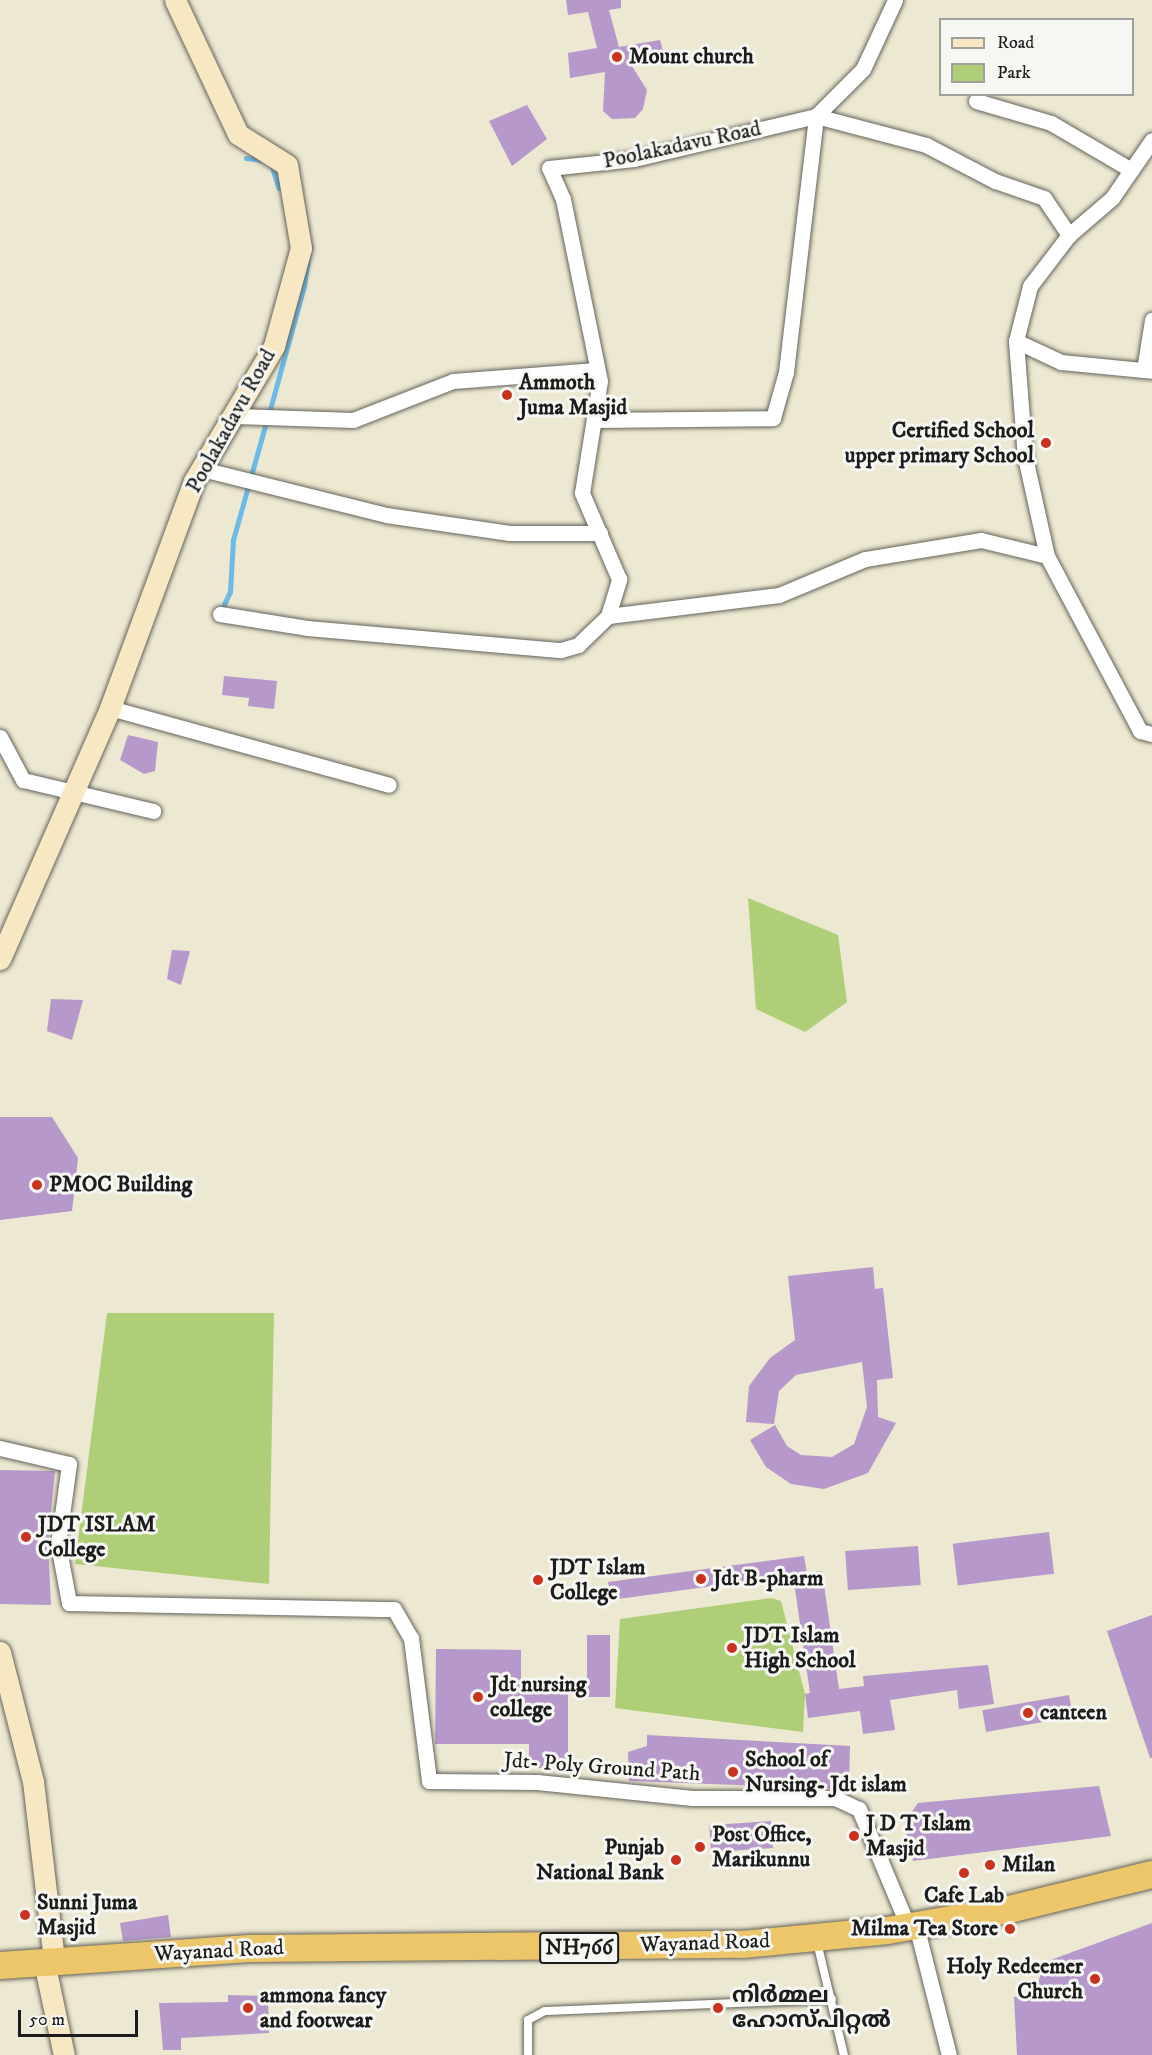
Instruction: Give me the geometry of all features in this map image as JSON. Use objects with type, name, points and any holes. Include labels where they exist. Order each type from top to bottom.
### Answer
[{"type":"highway","name":"Wayanad Road","points":[[0,1965],[252,1948],[529,1949],[816,1937],[912,1925],[1152,1874]]},
{"type":"street","name":"Poolakadavu Road","points":[[0,959],[110,708],[202,469],[236,416],[274,346],[301,248],[287,165],[238,134],[175,0]]},
{"type":"street","points":[[594,420],[773,418],[786,372],[816,116],[862,69],[895,0]]},
{"type":"street","points":[[976,100],[1051,123],[1131,170]]},
{"type":"street","name":"Poolakadavu Road","points":[[609,616],[619,579],[582,493],[594,420],[596,370],[563,200],[549,168],[634,159],[816,116],[926,145],[995,181],[1044,198],[1069,235]]},
{"type":"street","points":[[1152,140],[1112,198],[1069,235],[1030,286],[1016,341],[1025,457],[1047,556],[1140,731],[1152,734]]},
{"type":"street","points":[[1016,341],[1061,362],[1148,371],[1152,320]]},
{"type":"street","points":[[236,416],[353,420],[453,381],[596,370]]},
{"type":"street","points":[[202,469],[386,515],[510,533],[600,533]]},
{"type":"street","points":[[220,614],[308,628],[561,650],[578,645],[609,616],[779,595],[866,559],[981,540],[1047,556]]},
{"type":"street","points":[[110,708],[389,785]]},
{"type":"street","points":[[0,737],[23,780],[73,788],[153,811]]},
{"type":"street","name":"Jdt- Poly Ground Path","points":[[0,1448],[69,1464],[58,1544],[69,1604],[394,1609],[411,1638],[429,1781],[537,1782],[692,1798],[835,1798],[859,1809],[912,1925],[949,2055]]},
{"type":"street","points":[[0,1652],[33,1781],[49,1961],[64,2055]]},
{"type":"lane","points":[[816,1937],[844,2055]]},
{"type":"lane","points":[[528,2055],[528,2020],[546,2011],[832,1999]]},
{"type":"green space","points":[[748,898],[838,935],[847,1002],[805,1032],[756,1009]]},
{"type":"green space","points":[[107,1313],[274,1313],[269,1584],[75,1564]]},
{"type":"green space","points":[[771,1598],[781,1601],[805,1694],[803,1732],[615,1708],[620,1619]]},
{"type":"building","name":"Mount church","points":[[566,0],[621,0],[621,8],[609,10],[619,47],[660,40],[666,61],[632,66],[647,90],[643,109],[635,118],[612,119],[603,111],[605,72],[570,78],[568,53],[597,48],[588,12],[568,15]]},
{"type":"building","points":[[527,105],[547,139],[512,166],[489,121]]},
{"type":"building","points":[[224,676],[277,681],[274,709],[248,706],[249,698],[222,695]]},
{"type":"building","points":[[128,735],[158,742],[155,771],[144,774],[120,760]]},
{"type":"building","points":[[172,950],[190,951],[181,985],[167,979]]},
{"type":"building","points":[[51,999],[83,1000],[72,1040],[47,1031]]},
{"type":"building","name":"PMOC Building","points":[[0,1117],[52,1117],[78,1158],[72,1211],[0,1220]]},
{"type":"building","points":[[873,1267],[875,1289],[883,1288],[893,1378],[877,1380],[878,1417],[896,1423],[868,1473],[824,1489],[791,1484],[766,1467],[750,1440],[775,1425],[787,1446],[801,1455],[832,1457],[854,1444],[867,1407],[862,1362],[796,1375],[779,1391],[774,1424],[746,1422],[749,1386],[770,1358],[795,1340],[788,1276]]},
{"type":"building","name":"JDT ISLAM College","points":[[0,1470],[55,1471],[48,1543],[51,1605],[0,1604]]},
{"type":"building","points":[[1049,1532],[1054,1574],[958,1586],[953,1544]]},
{"type":"building","points":[[918,1546],[921,1585],[848,1590],[845,1551]]},
{"type":"building","points":[[804,1556],[807,1573],[822,1571],[839,1689],[864,1686],[863,1676],[988,1665],[994,1704],[959,1709],[957,1690],[890,1700],[895,1730],[863,1734],[860,1711],[808,1718],[805,1694],[810,1693],[793,1575],[611,1600],[608,1582]]},
{"type":"building","points":[[1152,1615],[1152,1758],[1150,1758],[1107,1631]]},
{"type":"building","points":[[587,1635],[610,1635],[610,1697],[587,1697]]},
{"type":"building","name":"Jdt nursing college","points":[[436,1649],[521,1650],[521,1691],[568,1691],[568,1768],[529,1768],[529,1744],[435,1744]]},
{"type":"building","name":"canteen","points":[[1069,1695],[1073,1717],[986,1732],[982,1710]]},
{"type":"building","points":[[647,1735],[850,1746],[849,1789],[629,1781],[628,1752],[647,1746]]},
{"type":"building","points":[[1099,1786],[1111,1836],[913,1861],[904,1823],[918,1803]]},
{"type":"building","points":[[771,1821],[773,1848],[711,1852],[709,1825]]},
{"type":"building","points":[[168,1915],[171,1937],[123,1941],[120,1923]]},
{"type":"building","name":"Holy Redeemer Church","points":[[1152,1923],[1152,2055],[1017,2055],[1014,1997],[1033,1997],[1045,1962]]},
{"type":"building","points":[[228,1995],[268,1996],[269,2033],[181,2038],[181,2050],[163,2050],[159,2003],[228,2002]]},
{"type":"waterway","points":[[246,158],[263,160]]},
{"type":"waterway","points":[[272,166],[279,188]]},
{"type":"waterway","points":[[269,413],[304,286],[310,245]]},
{"type":"waterway","points":[[221,611],[230,592],[233,540],[265,426]]},
{"type":"place","name":"Mount church","points":[[617,57]]},
{"type":"place","name":"Ammoth Juma Masjid","points":[[507,395]]},
{"type":"place","name":"Certified School upper primary School","points":[[1046,443]]},
{"type":"place","name":"PMOC Building","points":[[37,1185]]},
{"type":"place","name":"JDT ISLAM College","points":[[26,1537]]},
{"type":"place","name":"Jdt B-pharm","points":[[701,1579]]},
{"type":"place","name":"JDT Islam College","points":[[538,1580]]},
{"type":"place","name":"JDT Islam High School","points":[[732,1648]]},
{"type":"place","name":"Jdt nursing college","points":[[478,1697]]},
{"type":"place","name":"canteen","points":[[1028,1713]]},
{"type":"place","name":"School of Nursing- Jdt islam","points":[[733,1772]]},
{"type":"place","name":"J D T Islam Masjid","points":[[854,1836]]},
{"type":"place","name":"Post Office, Marikunnu","points":[[700,1847]]},
{"type":"place","name":"Punjab National Bank","points":[[676,1860]]},
{"type":"place","name":"Milan","points":[[990,1865]]},
{"type":"place","name":"Cafe Lab","points":[[964,1873]]},
{"type":"place","name":"Sunni Juma Masjid","points":[[25,1915]]},
{"type":"place","name":"Milma Tea Store","points":[[1010,1929]]},
{"type":"place","name":"Holy Redeemer Church","points":[[1095,1979]]},
{"type":"place","name":"ammona fancy and footwear","points":[[248,2008]]},
{"type":"place","name":"നിർമ്മല ഹോസ്പിറ്റൽ","points":[[718,2008]]}]
